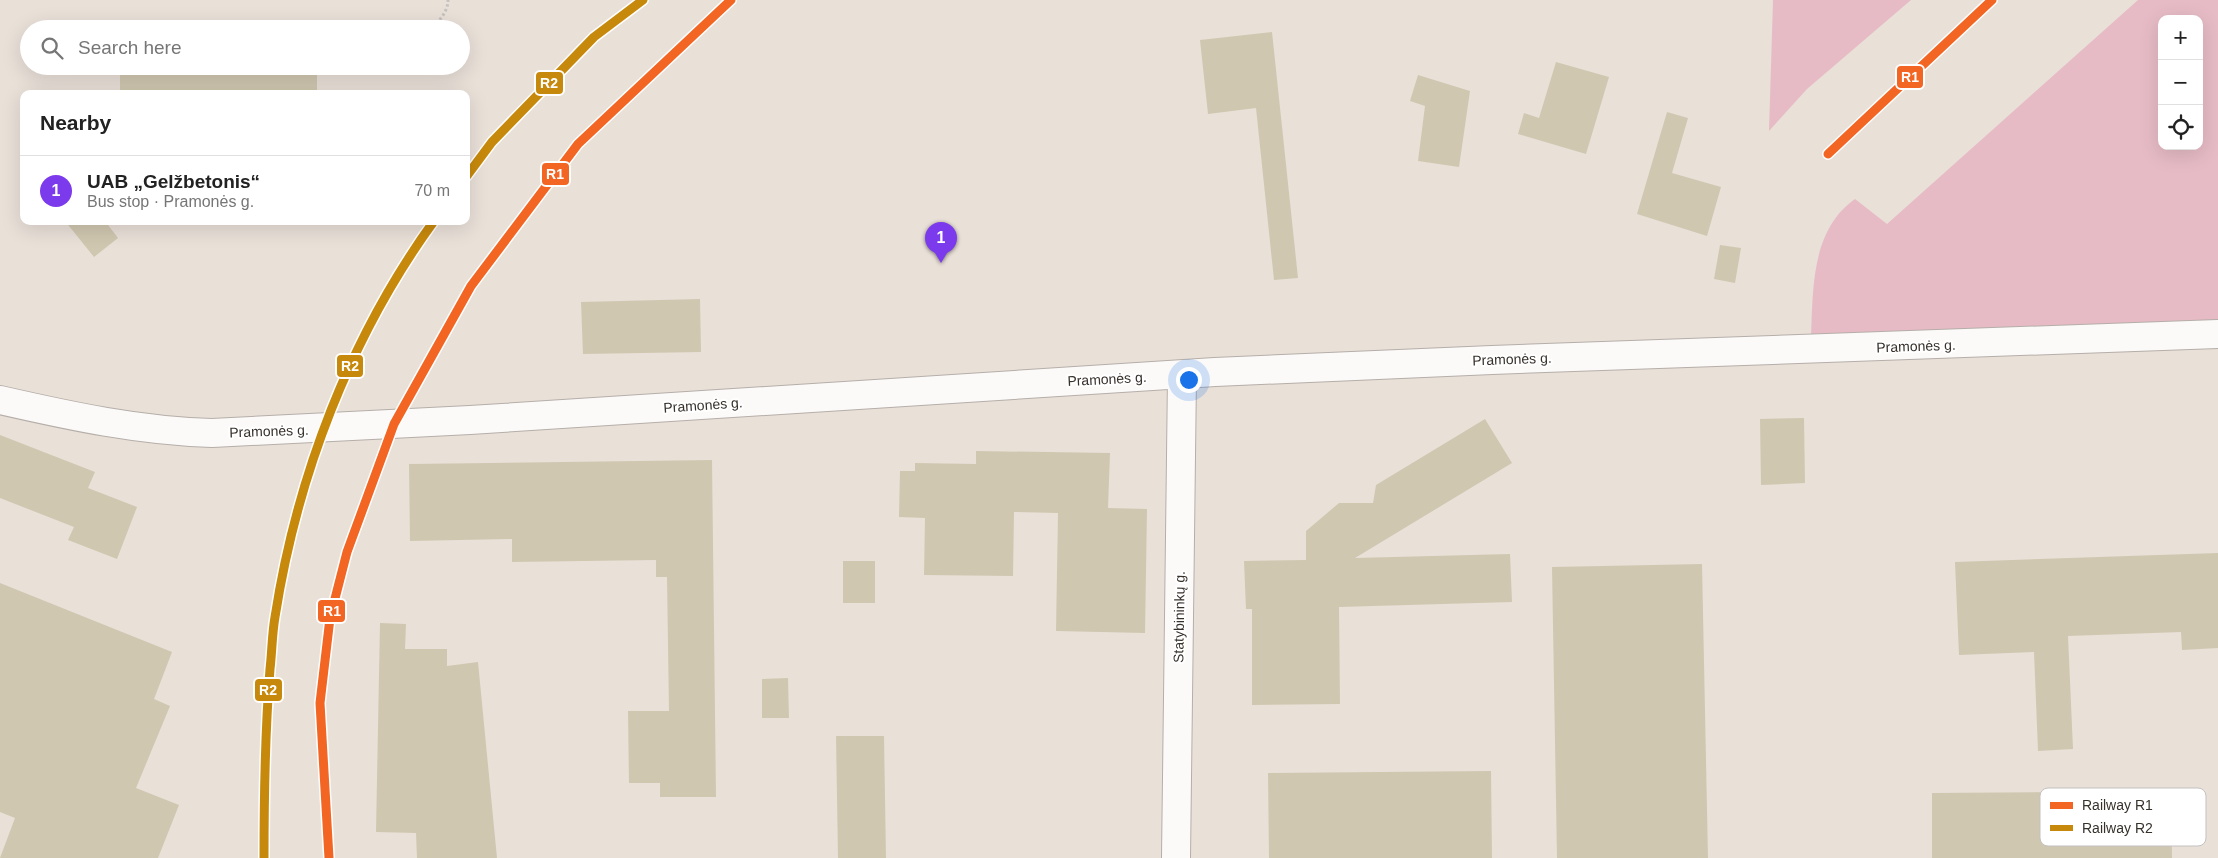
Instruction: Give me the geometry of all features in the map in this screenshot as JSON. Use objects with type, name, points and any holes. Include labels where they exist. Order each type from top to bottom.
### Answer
[{"type":"street","name":"Pramonės g.","points":[[0,400],[112,423],[170,432],[212,433],[470,420],[1182,376],[1482,360],[2218,334]]},
{"type":"street","name":"Statybininkų g.","points":[[1176,858],[1182,376]]},
{"type":"path","points":[[440,20],[448,5],[448,0]]},
{"type":"shaded area","points":[[1773,0],[1911,0],[1807,89],[1769,131]]},
{"type":"shaded area","points":[[2138,0],[2218,0],[2218,321],[1811,337],[1814,280],[1822,244],[1830,227],[1841,212],[1855,199],[1887,224]]},
{"type":"building","points":[[1272,32],[1298,278],[1274,280],[1256,108],[1208,114],[1200,40]]},
{"type":"building","points":[[1556,62],[1609,77],[1586,154],[1518,134],[1524,113],[1539,118]]},
{"type":"building","points":[[120,75],[317,75],[317,90],[120,90]]},
{"type":"building","points":[[1418,75],[1470,91],[1459,167],[1418,161],[1425,106],[1410,101]]},
{"type":"building","points":[[1667,112],[1688,118],[1672,173],[1721,187],[1707,236],[1637,214]]},
{"type":"building","points":[[68,225],[108,225],[118,238],[94,257]]},
{"type":"building","points":[[1720,245],[1741,248],[1735,283],[1714,279]]},
{"type":"building","points":[[700,299],[701,352],[583,354],[581,302]]},
{"type":"building","points":[[1804,418],[1805,483],[1761,485],[1760,419]]},
{"type":"building","points":[[1485,419],[1512,463],[1355,558],[1510,554],[1512,602],[1339,607],[1340,704],[1252,705],[1252,609],[1246,609],[1244,561],[1306,560],[1306,531],[1339,503],[1373,503],[1376,485]]},
{"type":"building","points":[[0,435],[95,472],[88,488],[137,507],[117,559],[68,540],[74,527],[0,498]]},
{"type":"building","points":[[976,451],[1110,453],[1108,508],[1147,509],[1145,633],[1056,631],[1058,513],[1014,512],[1013,576],[924,575],[925,518],[899,517],[900,471],[915,471],[915,463],[976,464]]},
{"type":"building","points":[[712,460],[716,797],[660,797],[660,783],[629,783],[628,711],[669,711],[667,577],[656,577],[656,560],[512,562],[512,539],[410,541],[409,464]]},
{"type":"building","points":[[2218,553],[2218,648],[2182,650],[2181,632],[2068,636],[2073,749],[2038,751],[2034,652],[1959,655],[1955,562]]},
{"type":"building","points":[[843,561],[875,561],[875,603],[843,603]]},
{"type":"building","points":[[1702,564],[1708,858],[1557,858],[1552,567]]},
{"type":"building","points":[[0,583],[172,652],[154,699],[170,706],[136,788],[179,805],[158,858],[0,858],[15,818],[0,812]]},
{"type":"building","points":[[380,623],[406,624],[405,649],[447,649],[447,666],[478,662],[497,858],[417,858],[416,833],[376,832]]},
{"type":"building","points":[[788,678],[789,718],[762,718],[762,679]]},
{"type":"building","points":[[836,736],[884,736],[886,858],[838,858]]},
{"type":"building","points":[[1491,771],[1492,858],[1269,858],[1268,773]]},
{"type":"building","points":[[2040,792],[2040,846],[2172,846],[2172,858],[1932,858],[1932,793]]},
{"type":"rail line","name":"R2","points":[[470,172],[492,142],[594,37],[643,0]]},
{"type":"rail line","name":"R1","points":[[329,858],[320,703],[330,618],[347,552],[394,424],[471,286],[578,144],[731,0]]},
{"type":"rail line","name":"R1","points":[[1828,154],[1992,0]]},
{"type":"rail line","name":"R2","points":[[264,858],[266,740],[273,630],[297,512],[331,410],[353,360],[377,312],[431,225]]},
{"type":"place","name":"UAB „Gelžbetonis“","points":[[941,263]]}]
